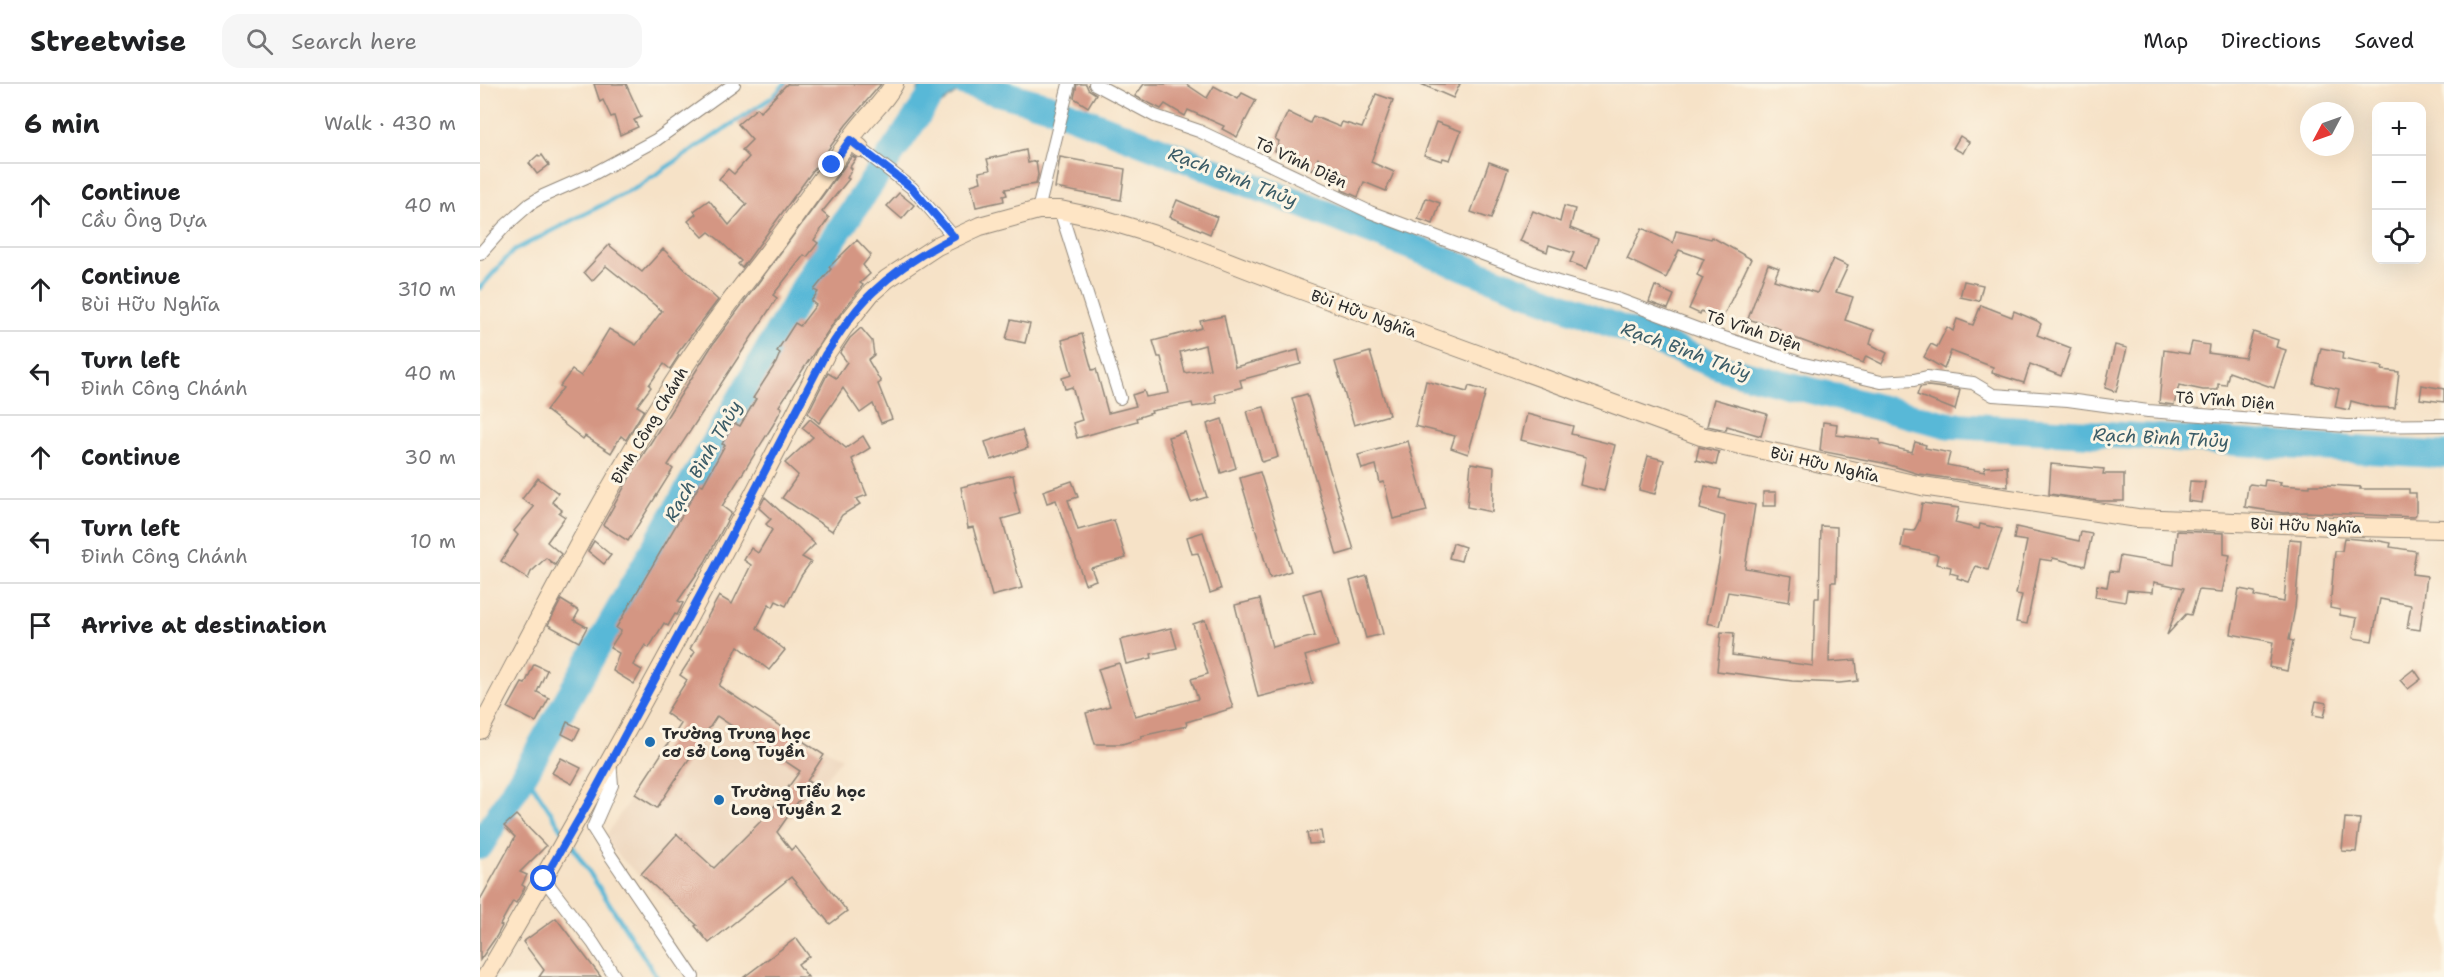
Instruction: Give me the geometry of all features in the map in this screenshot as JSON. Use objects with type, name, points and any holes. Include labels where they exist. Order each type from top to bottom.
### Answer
[{"type":"main road","name":"Đinh Công Chánh","points":[[480,730],[561,579],[671,386],[708,331],[813,193],[855,144],[894,84]]},
{"type":"main road","name":"Bùi Hữu Nghĩa","points":[[547,872],[591,798],[610,758],[712,573],[825,355],[843,328],[871,293],[887,279],[954,237],[980,226],[1038,210],[1060,210],[1103,219],[1175,240],[1296,288],[1701,436],[1922,486],[2137,518],[2356,527],[2444,528]]},
{"type":"main road","points":[[486,977],[547,872]]},
{"type":"street","points":[[480,254],[504,227],[530,204],[656,140],[734,84]]},
{"type":"street","name":"Tô Vĩnh Diện","points":[[1095,84],[1155,116],[1199,131],[1371,212],[1509,264],[1800,363],[1881,382],[1935,377],[1979,385],[1985,392],[1993,395],[2067,400],[2148,411],[2348,426],[2444,425]]},
{"type":"street","points":[[1038,210],[1068,86]]},
{"type":"street","points":[[855,144],[923,200],[954,237]]},
{"type":"street","points":[[1060,210],[1120,398]]},
{"type":"street","points":[[610,758],[612,785],[594,828],[693,977]]},
{"type":"street","points":[[547,872],[615,977]]},
{"type":"shaded area","name":"Trường Tiểu học Long Tuyền 2","points":[[711,677],[842,759],[695,932],[603,840]]},
{"type":"water","points":[[920,84],[968,84],[909,128]]},
{"type":"building","points":[[594,84],[626,84],[641,117],[634,120],[638,127],[620,135],[614,116],[611,117],[603,100],[600,102]]},
{"type":"building","points":[[787,84],[881,84],[846,125],[742,268],[738,264],[741,261],[718,239],[709,232],[703,237],[688,221],[696,214],[694,211],[709,200],[729,225],[747,204],[719,179],[728,169],[734,174],[749,157],[742,150],[752,140],[738,124],[757,108],[760,112]]},
{"type":"building","points":[[1077,84],[1086,84],[1088,89],[1096,94],[1088,107],[1074,98]]},
{"type":"building","points":[[1144,84],[1186,84],[1207,98],[1214,86],[1238,99],[1242,93],[1256,100],[1237,137],[1222,129],[1224,126],[1188,110],[1185,116],[1165,104],[1161,109],[1135,96]]},
{"type":"building","points":[[1421,84],[1460,84],[1453,98]]},
{"type":"building","points":[[1376,94],[1393,100],[1371,162],[1394,172],[1386,191],[1364,182],[1358,197],[1342,190],[1347,176],[1318,158],[1313,170],[1275,151],[1279,141],[1275,139],[1288,112],[1310,123],[1313,116],[1340,127],[1342,122],[1362,128]]},
{"type":"building","points":[[1436,122],[1461,131],[1450,160],[1443,158],[1442,161],[1424,155]]},
{"type":"building","points":[[1960,136],[1969,142],[1963,153],[1953,148]]},
{"type":"building","points":[[1026,150],[1028,163],[1036,161],[1038,175],[1036,184],[1005,189],[1007,195],[1003,196],[1004,201],[976,207],[971,185],[981,182],[979,172],[990,170],[987,159]]},
{"type":"building","points":[[538,155],[540,157],[542,155],[549,165],[537,174],[529,163]]},
{"type":"building","points":[[852,156],[856,158],[850,167],[852,169],[847,178],[849,179],[822,212],[829,218],[814,240],[818,243],[807,257],[804,255],[773,295],[777,298],[668,465],[673,469],[628,541],[603,525],[639,461],[713,344]]},
{"type":"building","points":[[1060,157],[1125,169],[1121,200],[1055,188]]},
{"type":"building","points":[[1489,162],[1508,169],[1491,219],[1471,212]]},
{"type":"building","points":[[899,193],[914,205],[902,219],[887,206]]},
{"type":"building","points":[[1426,198],[1440,203],[1433,224],[1418,219]]},
{"type":"building","points":[[1177,200],[1217,217],[1210,234],[1170,217]]},
{"type":"building","points":[[1564,206],[1575,209],[1570,228],[1598,239],[1587,269],[1570,262],[1574,253],[1549,245],[1547,252],[1520,241],[1533,211],[1560,222]]},
{"type":"building","points":[[1642,228],[1673,243],[1676,231],[1711,239],[1712,237],[1751,259],[1721,321],[1701,311],[1700,314],[1689,309],[1703,278],[1697,275],[1704,259],[1679,250],[1666,278],[1627,259]]},
{"type":"building","points":[[857,240],[871,255],[863,265],[870,274],[860,283],[863,285],[834,322],[779,406],[782,408],[773,425],[722,506],[731,513],[705,562],[678,601],[683,603],[677,615],[675,614],[668,626],[664,623],[649,648],[645,645],[633,665],[642,670],[634,684],[613,671],[619,653],[610,648],[621,631],[616,628],[700,484],[703,485],[734,423],[740,426],[756,399],[753,398],[776,363],[780,353],[777,351],[795,323],[800,326],[816,305],[811,301],[818,292],[814,290],[831,269],[829,267]]},
{"type":"building","points":[[609,245],[642,272],[663,249],[718,300],[677,354],[679,355],[670,369],[664,364],[649,385],[651,387],[637,406],[644,410],[626,440],[621,436],[611,453],[585,436],[583,439],[546,410],[563,388],[560,386],[572,370],[581,376],[609,329],[636,345],[662,311],[606,266],[592,281],[584,272]]},
{"type":"building","points":[[1833,259],[1848,266],[1836,292],[1853,297],[1845,320],[1874,330],[1870,344],[1887,353],[1882,364],[1866,356],[1863,363],[1792,337],[1791,341],[1778,337],[1780,329],[1748,319],[1768,264],[1779,268],[1774,280],[1817,293]]},
{"type":"building","points":[[1964,281],[1983,285],[1979,301],[1960,297]]},
{"type":"building","points":[[1655,286],[1674,295],[1668,309],[1649,302]]},
{"type":"building","points":[[1981,305],[2012,317],[2014,311],[2037,321],[2041,324],[2037,335],[2071,348],[2061,376],[2030,364],[2024,383],[1992,373],[1993,367],[1951,351],[1944,369],[1924,357],[1931,344],[1937,347],[1947,327],[1953,331],[1957,319],[1973,325]]},
{"type":"building","points":[[1224,316],[1235,367],[1298,350],[1301,364],[1240,380],[1242,387],[1215,395],[1217,403],[1193,407],[1192,403],[1151,411],[1152,413],[1136,418],[1137,421],[1077,438],[1073,423],[1082,420],[1072,387],[1065,389],[1062,378],[1072,375],[1062,340],[1082,334],[1092,370],[1096,369],[1108,413],[1136,406],[1132,395],[1144,391],[1146,397],[1169,393],[1161,357],[1158,357],[1153,341],[1202,328],[1200,321]],"holes":[[[1205,345],[1210,369],[1185,373],[1180,352]]]},
{"type":"building","points":[[1011,320],[1030,324],[1025,343],[1006,339]]},
{"type":"building","points":[[861,328],[872,341],[874,355],[868,360],[881,382],[878,384],[892,419],[881,423],[873,404],[860,413],[843,388],[819,423],[808,413],[828,373],[836,378],[847,362],[840,353],[850,338]]},
{"type":"building","points":[[2253,332],[2278,340],[2276,347],[2286,350],[2274,388],[2229,372],[2226,385],[2218,384],[2218,390],[2203,390],[2179,385],[2174,405],[2159,403],[2164,350],[2189,354],[2192,342],[2209,345],[2208,353],[2245,358]]},
{"type":"building","points":[[2115,345],[2127,348],[2116,392],[2105,388]]},
{"type":"building","points":[[2321,348],[2343,352],[2342,359],[2383,367],[2382,370],[2399,372],[2395,408],[2373,407],[2351,401],[2349,410],[2335,407],[2339,389],[2313,383]]},
{"type":"building","points":[[1370,352],[1389,415],[1354,425],[1335,362]]},
{"type":"building","points":[[1426,381],[1467,392],[1469,386],[1486,391],[1468,454],[1451,448],[1455,436],[1415,426]]},
{"type":"building","points":[[2422,385],[2444,389],[2444,402],[2420,399]]},
{"type":"building","points":[[1920,387],[1960,390],[1955,410],[1917,395]]},
{"type":"building","points":[[1307,394],[1354,550],[1337,555],[1292,398]]},
{"type":"building","points":[[1714,399],[1767,414],[1761,436],[1727,426],[1726,430],[1707,426]]},
{"type":"building","points":[[1264,407],[1278,457],[1262,462],[1247,411]]},
{"type":"building","points":[[1527,414],[1573,426],[1571,434],[1615,445],[1604,491],[1580,485],[1586,457],[1521,440]]},
{"type":"building","points":[[810,419],[846,448],[863,436],[870,448],[852,459],[867,495],[856,499],[860,504],[842,515],[832,531],[782,498],[798,475],[785,463],[813,437],[802,428]]},
{"type":"building","points":[[1222,419],[1236,468],[1221,473],[1207,424]]},
{"type":"building","points":[[1823,422],[1837,424],[1836,435],[1880,440],[1880,444],[1912,452],[1915,442],[1926,445],[1925,448],[1950,453],[1947,465],[1984,472],[1985,467],[2007,466],[2008,487],[1919,474],[1883,463],[1820,451]]},
{"type":"building","points":[[1022,430],[1028,448],[991,460],[985,442]]},
{"type":"building","points":[[1185,432],[1207,497],[1191,502],[1168,437]]},
{"type":"building","points":[[1408,441],[1427,511],[1393,519],[1384,482],[1380,483],[1376,465],[1362,469],[1358,455]]},
{"type":"building","points":[[1699,447],[1719,452],[1716,465],[1696,460]]},
{"type":"building","points":[[1648,456],[1664,460],[1655,494],[1639,490]]},
{"type":"building","points":[[1471,463],[1494,467],[1492,512],[1467,507]]},
{"type":"building","points":[[2051,464],[2104,469],[2103,474],[2124,474],[2124,501],[2099,501],[2049,494]]},
{"type":"building","points":[[1260,472],[1291,571],[1270,578],[1240,478]]},
{"type":"building","points":[[1013,475],[1016,491],[1014,491],[1020,514],[1002,519],[1022,588],[992,596],[973,527],[968,528],[961,487]]},
{"type":"building","points":[[538,478],[558,493],[552,502],[562,510],[559,513],[565,517],[547,542],[561,554],[555,565],[546,558],[531,572],[528,579],[501,561],[518,535],[514,531],[534,507],[522,499]]},
{"type":"building","points":[[2265,480],[2281,482],[2280,485],[2310,487],[2310,485],[2328,485],[2361,487],[2360,489],[2409,489],[2409,493],[2416,493],[2416,514],[2414,517],[2283,513],[2245,507],[2248,486],[2250,484],[2264,486]]},
{"type":"building","points":[[1072,481],[1078,497],[1068,500],[1078,530],[1114,520],[1126,558],[1091,568],[1096,580],[1085,584],[1056,500],[1047,503],[1043,491]]},
{"type":"building","points":[[2190,481],[2205,482],[2202,503],[2188,501]]},
{"type":"building","points":[[1705,486],[1721,490],[1719,498],[1755,505],[1745,568],[1792,576],[1789,602],[1728,592],[1720,626],[1707,623],[1725,516],[1700,509]]},
{"type":"building","points":[[1763,492],[1776,492],[1776,506],[1763,506]]},
{"type":"building","points":[[765,497],[815,544],[802,557],[811,562],[786,606],[776,601],[773,607],[769,604],[757,628],[785,650],[769,670],[738,646],[719,686],[824,755],[807,781],[811,783],[777,832],[791,850],[795,846],[847,911],[830,924],[791,877],[709,943],[695,926],[697,925],[641,874],[677,834],[714,868],[771,811],[800,771],[717,716],[657,808],[635,794],[681,724],[666,713],[687,680],[680,675],[695,652],[690,649],[719,596],[732,604],[751,565],[744,560],[751,548],[758,553],[772,530],[766,524],[771,519],[759,508]]},
{"type":"building","points":[[1922,503],[1959,508],[1955,523],[1979,529],[1980,524],[2002,529],[1988,570],[1976,566],[1969,582],[1950,573],[1951,567],[1936,564],[1938,555],[1901,547],[1904,530],[1914,531],[1919,521]]},
{"type":"building","points":[[1821,526],[1837,527],[1836,582],[1831,582],[1829,662],[1856,660],[1858,681],[1839,683],[1792,681],[1717,671],[1721,632],[1734,633],[1732,655],[1813,666],[1815,598],[1819,598]]},
{"type":"building","points":[[2016,527],[2079,541],[2081,532],[2092,534],[2085,566],[2053,558],[2052,561],[2040,559],[2027,624],[2016,622],[2022,595],[2016,594],[2027,541],[2014,539]]},
{"type":"building","points":[[2177,531],[2224,533],[2224,554],[2230,555],[2222,592],[2199,590],[2191,615],[2186,614],[2167,635],[2184,588],[2154,582],[2153,592],[2127,590],[2125,602],[2095,597],[2097,585],[2107,587],[2110,571],[2117,572],[2120,556],[2174,565]]},
{"type":"building","points":[[1203,532],[1221,589],[1210,593],[1198,553],[1192,554],[1187,537]]},
{"type":"building","points":[[2344,538],[2380,541],[2391,543],[2390,547],[2416,551],[2412,574],[2427,576],[2420,630],[2407,628],[2411,605],[2380,599],[2372,641],[2353,638],[2357,618],[2340,615],[2340,610],[2330,608],[2335,551],[2342,551]]},
{"type":"building","points":[[2289,539],[2301,540],[2295,608],[2289,640],[2293,641],[2287,671],[2269,667],[2273,642],[2231,634],[2239,589],[2255,592],[2254,596],[2284,602]]},
{"type":"building","points":[[594,541],[611,555],[604,564],[588,551]]},
{"type":"building","points":[[1453,543],[1465,547],[1461,561],[1449,558]]},
{"type":"building","points":[[1367,576],[1383,634],[1366,638],[1350,581]]},
{"type":"building","points":[[1321,589],[1338,646],[1305,656],[1313,683],[1258,697],[1235,605],[1260,599],[1272,647],[1315,636],[1303,594]]},
{"type":"building","points":[[561,600],[579,611],[574,620],[587,627],[579,642],[548,625]]},
{"type":"building","points":[[1205,620],[1233,708],[1186,722],[1187,726],[1141,736],[1142,738],[1122,744],[1095,744],[1086,713],[1110,706],[1098,669],[1119,663],[1135,716],[1198,699],[1191,679],[1208,674],[1193,624]]},
{"type":"building","points":[[1171,628],[1177,648],[1151,654],[1152,658],[1126,664],[1120,640]]},
{"type":"building","points":[[534,664],[547,670],[537,692],[549,698],[536,722],[508,708],[522,683],[525,684]]},
{"type":"building","points":[[2414,669],[2421,679],[2408,689],[2400,680]]},
{"type":"building","points":[[2316,701],[2327,703],[2324,717],[2313,715]]},
{"type":"building","points":[[567,722],[580,728],[574,740],[562,734]]},
{"type":"building","points":[[561,758],[581,768],[572,784],[552,773]]},
{"type":"building","points":[[516,815],[546,846],[520,872],[527,875],[522,885],[525,887],[516,903],[513,901],[496,937],[480,960],[480,900],[515,837],[504,826]]},
{"type":"building","points":[[2345,818],[2360,819],[2356,852],[2342,851]]},
{"type":"building","points":[[1321,831],[1323,843],[1309,844],[1307,833]]},
{"type":"building","points":[[556,918],[601,977],[539,977],[544,970],[523,942]]},
{"type":"building","points":[[796,938],[809,956],[798,964],[808,977],[744,977]]},
{"type":"waterway","points":[[480,288],[513,251],[637,187],[774,96],[785,84]]},
{"type":"waterway","name":"Rạch Bình Thủy","points":[[480,846],[525,773],[825,251],[939,84]]},
{"type":"waterway","name":"Rạch Bình Thủy","points":[[966,84],[1048,106],[1726,369],[1948,425],[2444,455]]},
{"type":"waterway","points":[[525,773],[565,834]]},
{"type":"waterway","points":[[569,841],[657,977]]},
{"type":"place","name":"Trường Trung học cơ sở Long Tuyền","points":[[650,742]]},
{"type":"place","name":"Trường Tiểu học Long Tuyền 2","points":[[719,800]]},
{"type":"route","points":[[544,879],[591,798],[610,758],[712,573],[825,355],[871,293],[887,279],[954,237],[912,188],[850,140],[832,165]]}]
